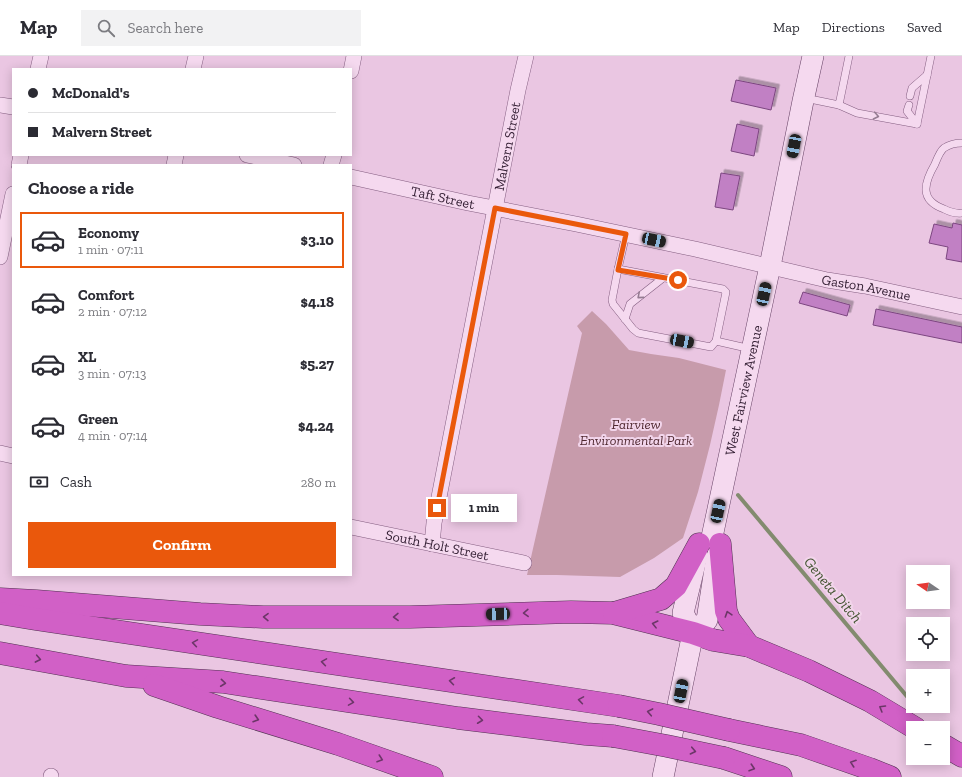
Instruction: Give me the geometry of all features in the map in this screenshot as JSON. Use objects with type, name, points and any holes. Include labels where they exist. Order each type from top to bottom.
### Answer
[{"type":"highway","points":[[613,613],[660,599],[676,586],[710,542]]},
{"type":"highway","points":[[710,542],[729,619],[749,646]]},
{"type":"highway","points":[[0,599],[200,614],[263,617],[395,617],[571,612],[613,613],[693,633],[713,640],[749,646],[809,671],[870,700],[906,722]]},
{"type":"highway","points":[[0,612],[35,619],[619,706],[802,745],[890,777]]},
{"type":"highway","points":[[0,653],[126,676],[223,682],[458,718],[613,736],[724,758],[781,777]]},
{"type":"highway","points":[[126,676],[218,707],[338,744],[432,777]]},
{"type":"highway","points":[[950,749],[962,756]]},
{"type":"main road","name":"West Fairview Avenue","points":[[693,633],[683,613],[710,542],[770,266],[813,56]]},
{"type":"main road","points":[[663,777],[693,633]]},
{"type":"street","points":[[38,68],[41,56]]},
{"type":"street","points":[[193,68],[196,56]]},
{"type":"street","points":[[352,68],[354,56]]},
{"type":"street","name":"Malvern Street","points":[[432,544],[436,516],[495,208],[526,56]]},
{"type":"street","points":[[0,105],[12,107]]},
{"type":"street","points":[[252,156],[289,164]]},
{"type":"street","name":"Taft Street","points":[[352,177],[468,203],[626,234],[770,266]]},
{"type":"street","points":[[0,257],[12,199]]},
{"type":"street","name":"Gaston Avenue","points":[[770,266],[827,280],[865,286],[962,307]]},
{"type":"street","points":[[0,453],[12,456]]},
{"type":"street","name":"South Holt Street","points":[[352,527],[524,563]]},
{"type":"lane","points":[[839,105],[850,56]]},
{"type":"lane","points":[[917,124],[931,56]]},
{"type":"lane","points":[[910,96],[912,88],[927,75]]},
{"type":"lane","points":[[804,98],[839,105],[857,113],[917,124]]},
{"type":"lane","points":[[909,105],[908,111],[917,124]]},
{"type":"lane","points":[[962,143],[953,143],[943,149],[930,172],[926,185],[927,197],[936,206],[955,214],[962,213]]},
{"type":"lane","points":[[618,270],[723,289],[726,292],[716,341],[711,347],[638,333],[633,329],[613,304],[612,300],[618,270],[626,234]]},
{"type":"lane","points":[[625,319],[630,304],[663,278]]},
{"type":"lane","points":[[716,341],[752,349]]},
{"type":"green space","name":"Fairview Environmental Park","points":[[592,311],[606,324],[629,350],[679,358],[726,370],[710,445],[698,492],[683,538],[654,558],[620,577],[527,575],[582,333],[577,326]]},
{"type":"building","points":[[736,80],[776,88],[771,110],[731,101]]},
{"type":"building","points":[[737,124],[759,129],[754,156],[731,151]]},
{"type":"building","points":[[721,173],[740,176],[733,210],[715,207]]},
{"type":"building","points":[[953,223],[962,225],[962,262],[946,259],[948,247],[929,243],[934,224],[952,228]]},
{"type":"building","points":[[803,292],[850,305],[847,316],[799,303]]},
{"type":"building","points":[[876,309],[962,327],[962,343],[873,325]]},
{"type":"waterway","name":"Geneta Ditch","points":[[738,495],[906,695]]},
{"type":"route","points":[[437,508],[495,208],[626,234],[618,270],[678,280]]}]
